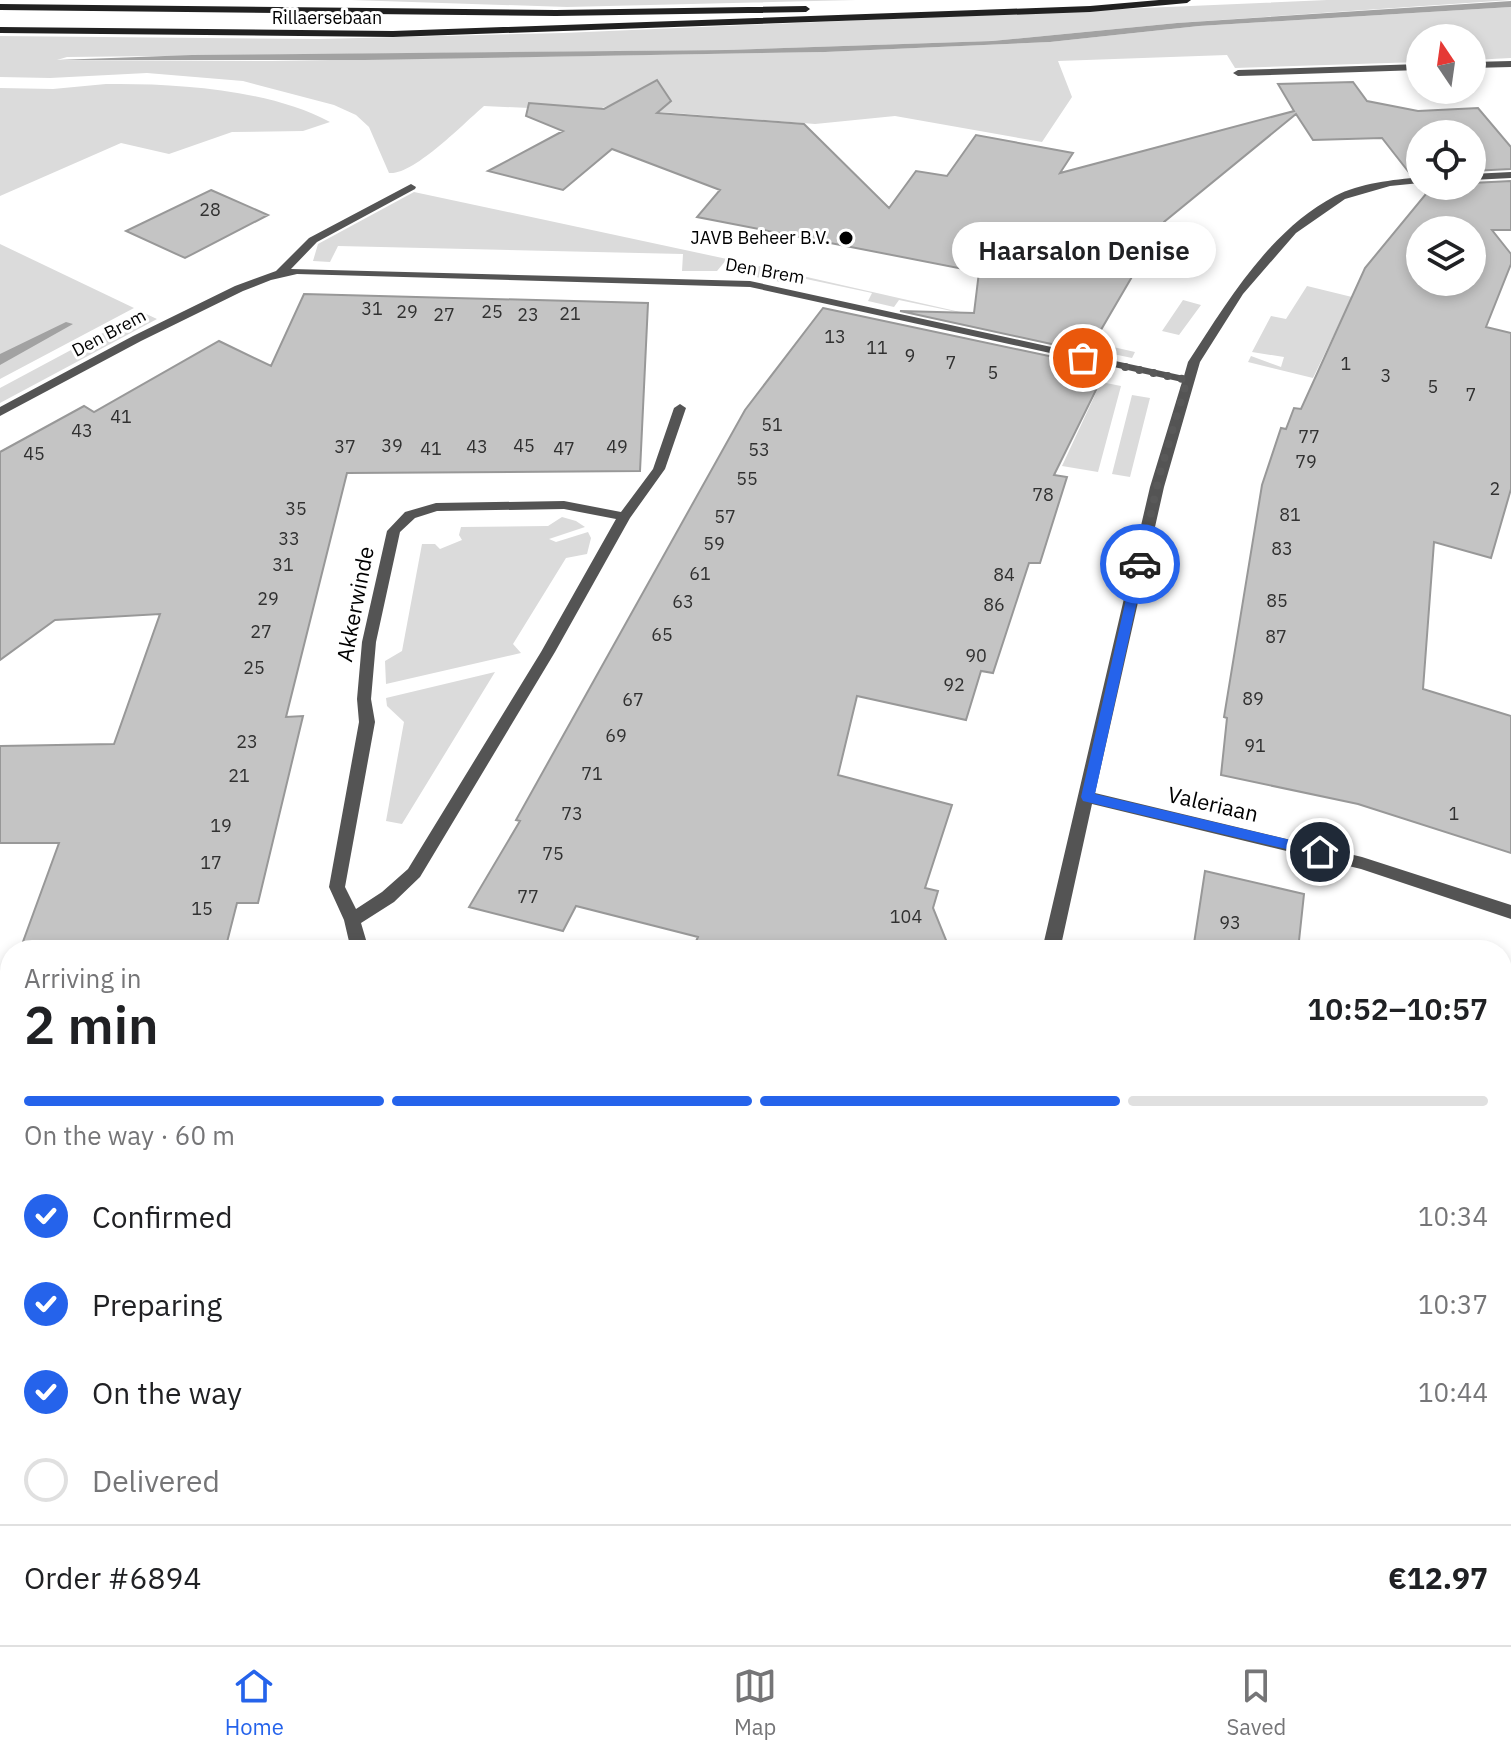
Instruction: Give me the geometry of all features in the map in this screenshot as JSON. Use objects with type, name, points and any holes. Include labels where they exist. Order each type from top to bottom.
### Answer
[{"type":"street","name":"Rillaersebaan","points":[[0,7],[556,13],[1187,0]]},
{"type":"street","name":"Rillaersebaan","points":[[0,30],[422,33],[1090,9],[1133,3]]},
{"type":"street","points":[[1486,65],[1511,64]]},
{"type":"street","points":[[1238,73],[1406,67]]},
{"type":"street","points":[[1486,176],[1511,175]]},
{"type":"street","points":[[1053,940],[1157,487],[1194,362],[1239,292],[1292,231],[1341,197],[1406,181]]},
{"type":"street","name":"Den Brem","points":[[281,272],[313,240],[411,187]]},
{"type":"street","name":"Den Brem","points":[[0,412],[157,327],[246,283],[281,272],[739,282],[1187,380]]},
{"type":"street","points":[[352,920],[388,897],[414,873],[548,652],[624,517],[659,469],[680,408]]},
{"type":"street","name":"Akkerwinde","points":[[357,940],[337,887],[367,722],[364,699],[369,642],[394,531],[410,515],[436,507],[564,505],[624,517]]},
{"type":"street","name":"Valeriaan","points":[[1088,797],[1362,863],[1511,912]]},
{"type":"shaded area","points":[[351,0],[856,0],[567,7]]},
{"type":"shaded area","points":[[1327,0],[1511,0],[1177,23],[992,41],[727,50],[67,57],[57,60],[271,61],[824,52],[1050,42],[1199,26],[1511,7],[1511,58],[1486,59],[1486,24],[1406,24],[1406,62],[1235,68],[1227,55],[1058,61],[1072,97],[1042,142],[895,116],[815,124],[636,110],[616,103],[593,111],[484,106],[424,158],[399,172],[389,173],[369,127],[356,115],[334,105],[243,81],[147,73],[0,77],[0,36],[319,39],[563,33]]},
{"type":"shaded area","points":[[1511,1],[1511,7],[1199,26],[1050,42],[825,52],[365,60],[57,60],[192,55],[727,50],[992,41],[1177,23]]},
{"type":"shaded area","points":[[106,84],[221,90],[279,102],[330,122],[303,131],[232,132],[169,154],[121,143],[0,196],[0,88],[53,89]]},
{"type":"shaded area","points":[[414,192],[727,259],[717,271],[682,271],[683,254],[338,246],[330,262],[313,261],[318,244]]},
{"type":"shaded area","points":[[0,244],[134,308],[0,379]]},
{"type":"shaded area","points":[[759,266],[1135,352],[1132,358],[1080,347],[990,319],[899,300],[894,307],[868,301],[872,293],[792,276],[786,283],[751,276]]},
{"type":"shaded area","points":[[1307,286],[1352,297],[1313,378],[1248,362],[1251,356],[1281,367],[1284,357],[1252,352],[1271,316],[1286,319]]},
{"type":"shaded area","points":[[1183,300],[1201,305],[1179,335],[1162,331]]},
{"type":"shaded area","points":[[142,312],[157,319],[0,403],[0,388]]},
{"type":"shaded area","points":[[66,322],[73,324],[0,365],[0,354]]},
{"type":"shaded area","points":[[1101,382],[1121,386],[1098,472],[1062,466]]},
{"type":"shaded area","points":[[1132,395],[1150,398],[1130,477],[1112,474]]},
{"type":"shaded area","points":[[562,517],[585,527],[549,539],[556,542],[588,532],[591,538],[587,554],[566,558],[513,644],[521,653],[386,684],[385,661],[402,651],[422,544],[435,544],[440,549],[462,540],[459,535],[461,527],[548,526]]},
{"type":"shaded area","points":[[495,672],[402,824],[386,821],[404,722],[387,706],[386,698]]},
{"type":"building","points":[[657,80],[671,101],[657,113],[804,124],[889,208],[916,171],[947,176],[976,135],[1073,153],[1060,173],[1294,111],[1278,84],[1353,82],[1367,101],[1418,111],[1478,108],[1511,147],[1511,169],[1486,170],[1486,120],[1406,120],[1406,169],[1382,138],[1313,140],[1296,114],[1164,222],[1088,352],[900,311],[974,313],[979,272],[697,217],[720,190],[612,149],[563,190],[488,171],[563,131],[526,116],[529,103],[604,109]]},
{"type":"building","points":[[1511,181],[1511,230],[1492,230],[1511,254],[1511,264],[1486,327],[1511,333],[1511,489],[1491,558],[1434,542],[1423,689],[1511,716],[1511,853],[1358,804],[1221,775],[1227,718],[1224,717],[1262,485],[1281,428],[1286,429],[1294,408],[1301,409],[1365,268],[1406,218],[1406,296],[1486,296],[1486,216],[1408,216],[1421,200],[1486,200],[1486,182]]},
{"type":"building","points":[[211,190],[268,215],[185,258],[126,231]]},
{"type":"building","points":[[304,294],[648,303],[640,471],[347,473],[286,717],[303,716],[258,903],[237,903],[228,940],[24,940],[59,843],[0,843],[0,746],[114,744],[160,614],[55,620],[0,660],[0,452],[84,406],[94,412],[219,341],[271,366]]},
{"type":"building","points":[[823,308],[1082,363],[1075,376],[1100,382],[1054,475],[1067,477],[1040,563],[1029,563],[993,673],[981,671],[966,720],[857,696],[838,775],[952,805],[925,888],[938,891],[933,908],[946,940],[697,940],[698,937],[576,906],[563,931],[469,907],[520,821],[516,820],[745,410]]},
{"type":"building","points":[[1205,871],[1304,894],[1299,940],[1195,940]]},
{"type":"way so far","points":[[1083,358],[1187,380],[1159,477],[1140,564]]},
{"type":"place","name":"JAVB Beheer B.V.","points":[[846,238]]},
{"type":"place","name":"Haarsalon Denise","points":[[1083,358]]},
{"type":"route","points":[[1140,564],[1088,797],[1320,852]]}]
